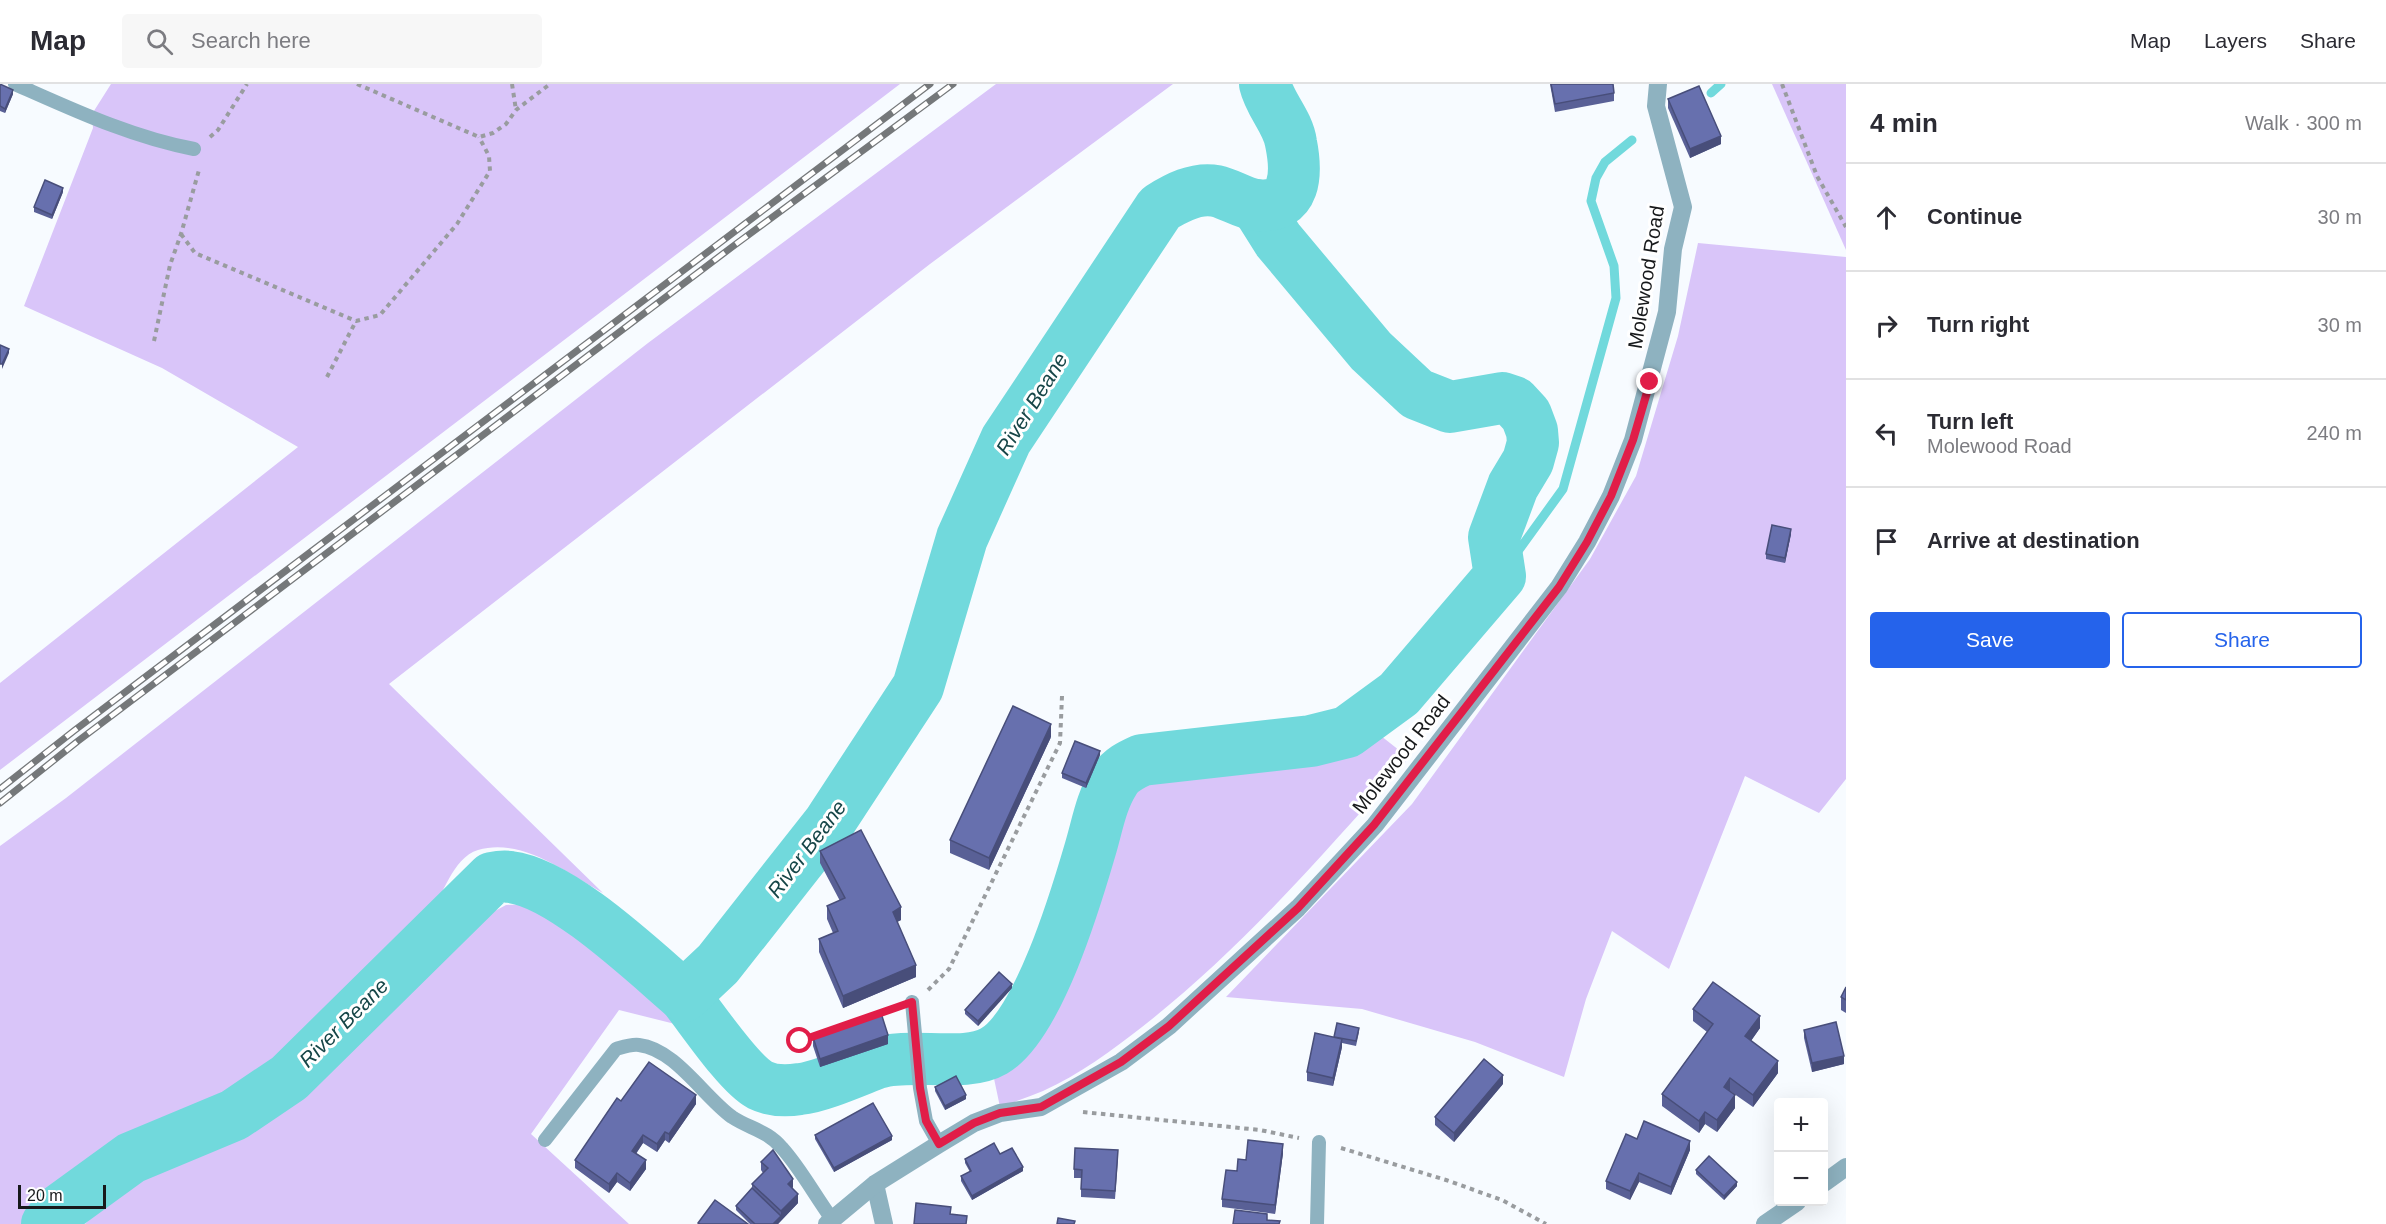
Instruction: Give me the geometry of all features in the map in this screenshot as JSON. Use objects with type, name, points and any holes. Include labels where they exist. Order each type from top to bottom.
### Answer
[{"type":"street","name":"Molewood Road","points":[[829,1222],[875,1184],[974,1123],[1000,1113],[1041,1107],[1121,1062],[1169,1026],[1298,908],[1374,825],[1559,587],[1587,542],[1611,496],[1633,440],[1667,312],[1673,249],[1683,207],[1675,171],[1665,148],[1656,106],[1658,84]]},
{"type":"street","points":[[1828,1180],[1846,1167]]},
{"type":"street","points":[[875,1184],[884,1224]]},
{"type":"street","points":[[1765,1224],[1791,1206]]},
{"type":"lane","points":[[15,84],[114,128],[165,144],[195,149]]},
{"type":"lane","points":[[912,1002],[920,1088],[926,1121],[939,1144]]},
{"type":"lane","points":[[545,1140],[616,1048],[640,1045],[654,1050],[677,1064],[709,1097],[732,1116],[770,1135],[784,1149],[829,1222]]},
{"type":"lane","points":[[1317,1224],[1319,1142]]},
{"type":"path","points":[[154,340],[170,265],[182,234],[199,170],[195,149],[218,130],[247,84]]},
{"type":"path","points":[[182,234],[195,253],[356,321],[380,315],[457,224],[490,171],[489,156],[479,137],[357,84]]},
{"type":"path","points":[[512,84],[516,110]]},
{"type":"path","points":[[479,137],[493,133],[506,124],[516,110],[550,84]]},
{"type":"path","points":[[1782,84],[1817,176],[1846,228]]},
{"type":"path","points":[[327,377],[356,321]]},
{"type":"path","points":[[800,1041],[912,1002],[936,984],[949,969],[1060,743],[1062,696]]},
{"type":"shaded area","points":[[111,84],[900,84],[0,770],[0,683],[298,447],[162,368],[24,306],[93,128],[92,114]]},
{"type":"shaded area","points":[[996,84],[1173,84],[930,264],[389,684],[603,893],[544,859],[511,848],[495,847],[469,854],[455,869],[433,909],[420,927],[344,1006],[288,1057],[261,1078],[234,1094],[117,1145],[68,1180],[38,1208],[25,1224],[0,1224],[0,846],[66,798],[648,343]]},
{"type":"shaded area","points":[[1772,84],[1846,84],[1846,250]]},
{"type":"shaded area","points":[[1698,243],[1846,257],[1846,779],[1819,813],[1745,776],[1669,969],[1612,931],[1586,999],[1564,1077],[1475,1042],[1362,1009],[1226,997],[1412,804],[1590,559],[1636,476],[1678,336]]},
{"type":"shaded area","points":[[1376,732],[1409,758],[1314,864],[1248,932],[1179,997],[1107,1053],[1056,1085],[1000,1107],[992,1069],[1016,1057],[1033,1040],[1044,1021],[1091,906],[1124,794],[1136,780],[1151,773],[1197,767],[1230,770],[1343,749],[1363,741]]},
{"type":"shaded area","points":[[524,904],[551,917],[647,980],[691,1028],[619,1010],[531,1134],[629,1224],[85,1224],[135,1171],[160,1158],[234,1131],[265,1116],[361,1042],[493,912],[506,905]]},
{"type":"building","points":[[0,84],[13,90],[5,109],[0,106]]},
{"type":"building","points":[[1551,84],[1613,84],[1614,93],[1555,104]]},
{"type":"building","points":[[1699,86],[1721,136],[1690,149],[1668,99]]},
{"type":"building","points":[[45,180],[63,188],[52,215],[34,207]]},
{"type":"building","points":[[0,345],[9,349],[2,364],[0,364]]},
{"type":"building","points":[[1772,525],[1791,529],[1785,558],[1766,554]]},
{"type":"building","points":[[1013,706],[1051,724],[989,858],[950,840]]},
{"type":"building","points":[[1075,741],[1100,751],[1086,783],[1062,773]]},
{"type":"building","points":[[861,830],[901,907],[893,912],[916,965],[843,996],[819,939],[838,931],[827,906],[845,898],[820,851]]},
{"type":"building","points":[[999,972],[1012,984],[978,1021],[965,1010]]},
{"type":"building","points":[[1713,982],[1760,1016],[1745,1036],[1778,1061],[1753,1095],[1730,1078],[1724,1087],[1735,1095],[1717,1120],[1705,1112],[1699,1121],[1662,1094],[1713,1024],[1693,1009]]},
{"type":"building","points":[[1846,987],[1846,1000],[1841,997]]},
{"type":"building","points":[[881,1013],[888,1035],[820,1059],[813,1037]]},
{"type":"building","points":[[1836,1022],[1844,1056],[1812,1063],[1804,1030]]},
{"type":"building","points":[[1337,1023],[1359,1028],[1356,1041],[1334,1037]]},
{"type":"building","points":[[1315,1033],[1342,1039],[1333,1078],[1307,1072]]},
{"type":"building","points":[[1484,1059],[1503,1075],[1454,1133],[1435,1117]]},
{"type":"building","points":[[649,1062],[696,1095],[669,1134],[665,1132],[657,1144],[643,1135],[632,1151],[646,1160],[630,1183],[617,1173],[609,1184],[575,1160],[617,1098],[621,1101]]},
{"type":"building","points":[[956,1076],[966,1095],[945,1106],[935,1087]]},
{"type":"building","points":[[873,1103],[892,1136],[834,1168],[815,1135]]},
{"type":"building","points":[[1644,1121],[1690,1141],[1671,1187],[1639,1173],[1630,1191],[1606,1181],[1626,1134],[1637,1139]]},
{"type":"building","points":[[1248,1140],[1283,1144],[1275,1205],[1222,1199],[1226,1170],[1237,1171],[1238,1159],[1246,1160]]},
{"type":"building","points":[[994,1143],[1000,1154],[1012,1148],[1023,1167],[972,1196],[961,1176],[971,1171],[965,1159]]},
{"type":"building","points":[[1075,1148],[1118,1150],[1115,1191],[1081,1189],[1082,1170],[1074,1169]]},
{"type":"building","points":[[773,1150],[793,1179],[788,1184],[798,1194],[781,1211],[752,1184],[768,1168],[761,1162]]},
{"type":"building","points":[[1709,1156],[1737,1182],[1724,1196],[1696,1170]]},
{"type":"building","points":[[752,1188],[781,1216],[773,1224],[755,1224],[736,1206]]},
{"type":"building","points":[[715,1200],[748,1224],[698,1223]]},
{"type":"building","points":[[916,1203],[951,1207],[950,1214],[967,1216],[966,1224],[914,1224]]},
{"type":"building","points":[[1235,1210],[1267,1214],[1267,1220],[1280,1221],[1279,1224],[1233,1224]]},
{"type":"building","points":[[1058,1218],[1075,1221],[1074,1224],[1057,1224]]},
{"type":"waterway","name":"River Beane","points":[[47,1224],[58,1211],[131,1158],[234,1115],[289,1078],[492,878],[510,877],[531,882],[553,893],[601,926],[684,996],[718,964],[829,823],[918,687],[962,538],[1006,440],[1160,208],[1179,197],[1209,190],[1256,205],[1280,202],[1287,195],[1291,187],[1294,166],[1291,143],[1265,84]]},
{"type":"waterway","points":[[1711,93],[1721,84]]},
{"type":"waterway","points":[[1500,576],[1563,489],[1616,298],[1614,266],[1591,201],[1596,178],[1605,162],[1632,140]]},
{"type":"waterway","points":[[684,996],[741,1069],[760,1085],[775,1089],[808,1088],[890,1060],[968,1059],[994,1051],[1010,1037],[1026,1016],[1040,989],[1065,928],[1103,806],[1119,774],[1142,760],[1311,741],[1347,732],[1399,694],[1500,576],[1494,537],[1513,486],[1528,461],[1533,443],[1532,431],[1526,415],[1514,402],[1502,398],[1450,407],[1417,394],[1371,351],[1278,240],[1256,205]]},
{"type":"railway","points":[[0,789],[930,84]]},
{"type":"railway","points":[[0,803],[78,741],[732,247],[953,84]]},
{"type":"route","points":[[800,1041],[912,1002],[920,1088],[926,1121],[939,1144],[974,1123],[1000,1113],[1041,1107],[1121,1062],[1169,1026],[1298,908],[1374,825],[1559,587],[1587,542],[1611,496],[1633,440],[1650,382]]}]
